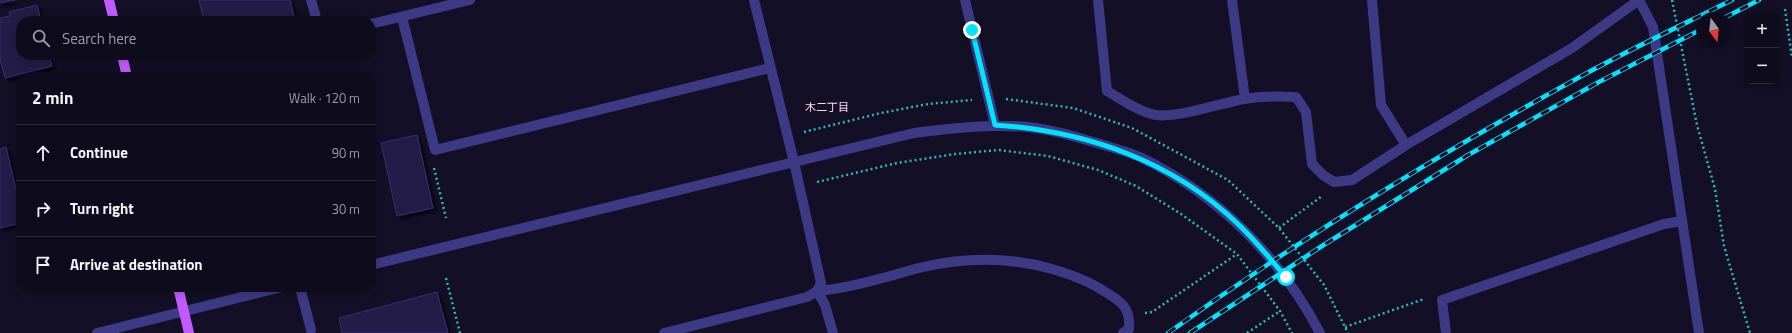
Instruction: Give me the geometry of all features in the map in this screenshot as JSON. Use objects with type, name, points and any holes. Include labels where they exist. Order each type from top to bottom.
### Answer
[{"type":"main road","points":[[109,0],[113,16]]},
{"type":"main road","points":[[123,60],[126,72]]},
{"type":"main road","points":[[179,292],[189,333]]},
{"type":"street","points":[[312,0],[316,16]]},
{"type":"street","points":[[754,0],[819,270],[821,283],[817,291]]},
{"type":"street","points":[[965,0],[995,125]]},
{"type":"street","points":[[1098,0],[1107,91],[1133,106],[1156,115],[1173,114],[1267,96],[1296,97],[1306,112],[1312,164],[1323,175],[1334,182],[1352,180],[1406,145],[1572,48],[1639,0],[1653,26],[1699,333]]},
{"type":"street","points":[[1232,0],[1245,99]]},
{"type":"street","points":[[1372,0],[1381,105],[1406,145]]},
{"type":"street","points":[[376,23],[465,1]]},
{"type":"street","points":[[402,16],[435,150],[770,68]]},
{"type":"street","points":[[376,264],[914,133],[995,125],[1038,129],[1068,134],[1103,145],[1141,158],[1196,190],[1239,225],[1286,277],[1309,312],[1320,333]]},
{"type":"street","points":[[1446,333],[1442,300],[1664,224],[1682,221]]},
{"type":"street","points":[[664,333],[807,297],[817,291],[838,289],[925,267],[963,260],[997,259],[1032,264],[1068,274],[1097,286],[1122,302],[1130,318],[1129,328],[1123,333]]},
{"type":"street","points":[[817,291],[825,305],[833,333]]},
{"type":"street","points":[[97,333],[262,292]]},
{"type":"street","points":[[301,292],[310,330]]},
{"type":"path","points":[[1672,0],[1697,125],[1715,189],[1724,246],[1750,333]]},
{"type":"path","points":[[1785,9],[1792,58]]},
{"type":"path","points":[[803,132],[882,113],[928,104],[976,100]]},
{"type":"path","points":[[435,150],[433,163],[446,218]]},
{"type":"path","points":[[817,182],[897,163],[955,154],[998,150],[1048,156],[1098,170],[1136,186],[1181,214],[1237,254],[1280,311],[1292,333]]},
{"type":"path","points":[[1279,228],[1326,194],[1334,182]]},
{"type":"path","points":[[1130,318],[1152,312],[1237,254]]},
{"type":"path","points":[[446,278],[460,333]]},
{"type":"path","points":[[1345,327],[1424,299],[1442,300]]},
{"type":"path","points":[[1247,333],[1280,311]]},
{"type":"building","points":[[0,0],[15,0],[0,3]]},
{"type":"building","points":[[199,0],[290,0],[294,16],[203,16]]},
{"type":"building","points":[[37,5],[40,16],[16,16],[16,60],[50,60],[52,66],[28,72],[16,72],[16,75],[5,78],[0,59],[0,18],[10,16],[9,12]]},
{"type":"building","points":[[417,135],[433,208],[397,216],[381,143]]},
{"type":"building","points":[[6,147],[16,189],[16,224],[0,228],[0,149]]},
{"type":"building","points":[[437,292],[448,333],[342,333],[339,318]]},
{"type":"railway","points":[[1168,333],[1269,263],[1427,164],[1587,73],[1732,0]]},
{"type":"railway","points":[[1732,14],[1759,0]]},
{"type":"railway","points":[[1190,333],[1322,246],[1468,155],[1597,83],[1696,32]]},
{"type":"district","name":"木二丁目","points":[[827,107]]},
{"type":"route","points":[[972,30],[995,125],[1030,128],[1068,134],[1141,158],[1196,190],[1239,225],[1286,277]]}]
